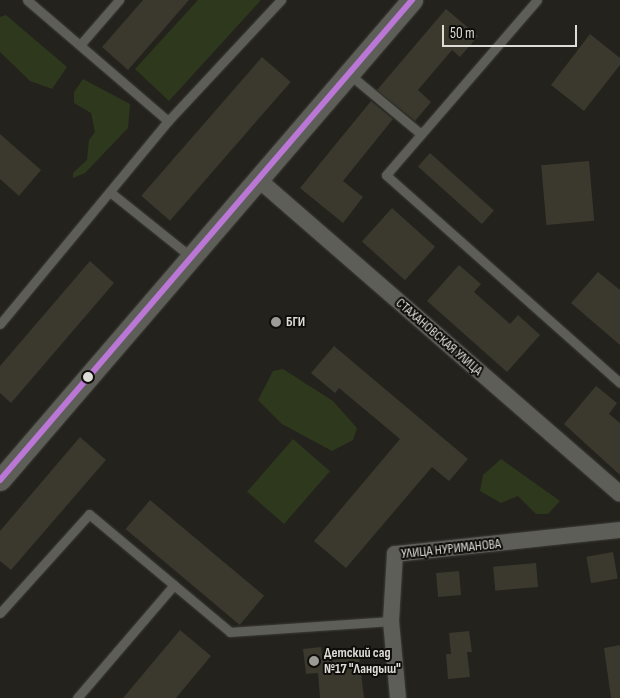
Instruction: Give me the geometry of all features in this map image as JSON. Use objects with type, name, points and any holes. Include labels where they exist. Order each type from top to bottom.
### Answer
[{"type":"street","points":[[0,480],[412,0]]},
{"type":"street","name":"СТАХАНОВСКАЯ УЛИЦА","points":[[259,180],[620,494]]},
{"type":"street","name":"УЛИЦА НУРИМАНОВА","points":[[398,698],[390,621],[395,554],[620,530]]},
{"type":"lane","points":[[27,0],[168,121]]},
{"type":"lane","points":[[80,45],[119,0]]},
{"type":"lane","points":[[0,324],[168,121],[281,0]]},
{"type":"lane","points":[[537,0],[386,175],[620,383]]},
{"type":"lane","points":[[349,74],[421,134]]},
{"type":"lane","points":[[110,192],[192,258]]},
{"type":"lane","points":[[0,613],[89,514],[230,632],[390,621]]},
{"type":"lane","points":[[77,698],[174,585]]},
{"type":"green space","points":[[198,0],[261,0],[169,101],[135,69]]},
{"type":"green space","points":[[6,15],[67,67],[52,89],[30,81],[0,52],[0,17]]},
{"type":"green space","points":[[83,79],[130,104],[128,128],[85,173],[73,178],[73,173],[87,160],[89,140],[95,132],[91,113],[74,103],[74,92]]},
{"type":"green space","points":[[283,369],[333,401],[357,428],[353,440],[332,451],[282,424],[258,400],[273,371]]},
{"type":"green space","points":[[293,439],[330,471],[284,524],[247,492]]},
{"type":"green space","points":[[501,459],[560,501],[548,514],[536,514],[518,496],[501,503],[480,491],[483,475]]},
{"type":"building","points":[[143,0],[189,0],[128,70],[102,47]]},
{"type":"building","points":[[446,9],[478,36],[460,57],[452,50],[418,90],[431,102],[415,121],[377,90]]},
{"type":"building","points":[[590,34],[620,58],[620,65],[584,111],[551,85]]},
{"type":"building","points":[[262,57],[291,82],[170,221],[141,196]]},
{"type":"building","points":[[371,101],[393,119],[343,181],[363,197],[343,223],[300,188]]},
{"type":"building","points":[[0,134],[41,170],[19,196],[0,179]]},
{"type":"building","points":[[430,153],[494,211],[482,224],[418,166]]},
{"type":"building","points":[[589,161],[594,221],[546,225],[541,165]]},
{"type":"building","points":[[392,208],[435,247],[405,280],[362,241]]},
{"type":"building","points":[[90,261],[114,283],[11,403],[0,393],[0,366]]},
{"type":"building","points":[[459,265],[481,284],[474,292],[510,324],[518,315],[540,335],[507,372],[427,301]]},
{"type":"building","points":[[598,272],[620,290],[620,345],[571,303]]},
{"type":"building","points":[[334,346],[468,459],[449,481],[432,467],[346,568],[314,541],[400,439],[339,388],[335,393],[311,373]]},
{"type":"building","points":[[596,386],[617,403],[609,414],[620,423],[620,475],[564,424]]},
{"type":"building","points":[[80,437],[106,460],[11,570],[0,561],[0,531]]},
{"type":"building","points":[[150,500],[264,596],[240,625],[126,529]]},
{"type":"building","points":[[613,552],[618,579],[591,583],[586,557]]},
{"type":"building","points":[[536,563],[538,587],[495,591],[493,567]]},
{"type":"building","points":[[459,571],[461,595],[438,597],[436,573]]},
{"type":"building","points":[[180,630],[211,656],[176,698],[123,698]]},
{"type":"building","points":[[469,631],[472,652],[467,652],[470,677],[448,679],[446,654],[451,654],[449,633]]},
{"type":"building","points":[[620,645],[620,698],[611,698],[604,648]]},
{"type":"building","points":[[321,647],[323,661],[359,657],[364,698],[320,698],[318,673],[306,674],[303,649]]},
{"type":"transit line","points":[[0,480],[412,0]]},
{"type":"place","name":"БГИ","points":[[276,322]]},
{"type":"place","name":"Детский сад №17 \"Ландыш\"","points":[[314,661]]}]
